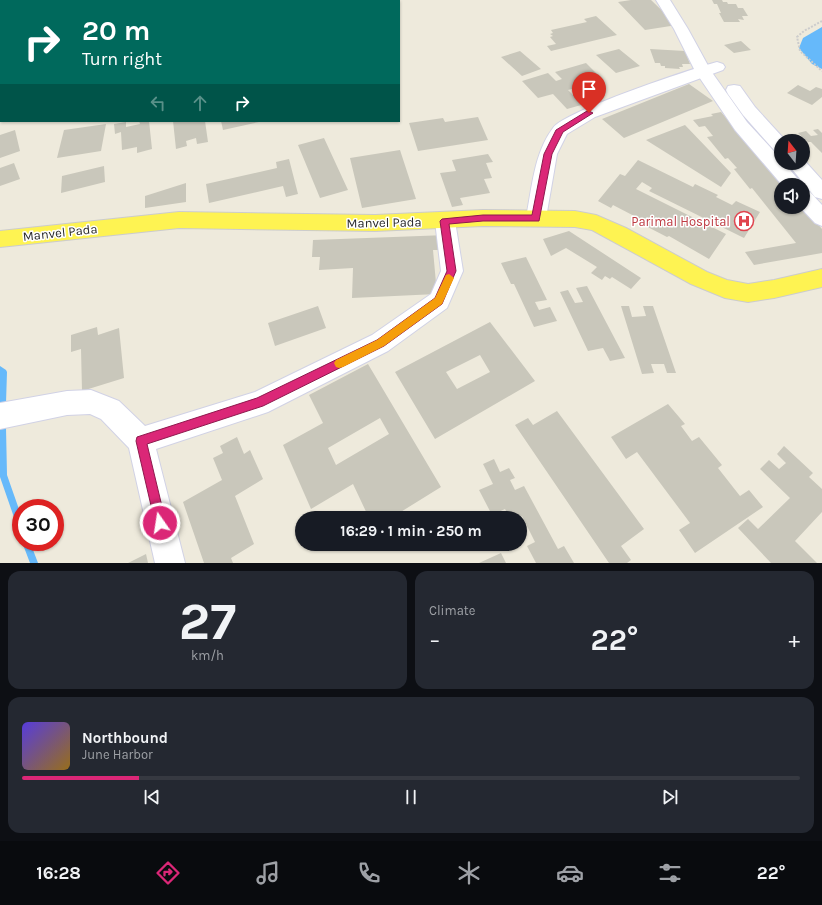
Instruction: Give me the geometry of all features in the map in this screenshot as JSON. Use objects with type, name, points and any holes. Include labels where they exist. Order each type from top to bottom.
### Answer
[{"type":"main road","name":"Manvel Pada","points":[[0,239],[179,220],[367,223],[444,221],[483,218],[574,219],[596,223],[699,278],[725,289],[748,293],[774,289],[822,278]]},
{"type":"street","points":[[663,0],[681,29],[710,69],[774,139]]},
{"type":"street","points":[[676,0],[710,69],[741,126],[787,178]]},
{"type":"street","points":[[536,218],[548,154],[560,130],[589,113],[710,69]]},
{"type":"street","points":[[802,170],[822,192]]},
{"type":"street","points":[[810,205],[822,218]]},
{"type":"street","points":[[141,441],[259,402],[380,343],[439,301],[452,271],[444,221]]},
{"type":"street","points":[[0,416],[67,402],[91,402],[110,410],[141,441],[170,563]]},
{"type":"path","points":[[822,20],[797,37],[800,51],[816,68],[822,71]]},
{"type":"water","points":[[822,27],[822,69],[812,64],[799,48],[803,38]]},
{"type":"building","points":[[631,0],[651,0],[677,25],[645,30],[618,2]]},
{"type":"building","points":[[712,0],[722,0],[728,4],[736,4],[738,8],[743,8],[748,16],[742,16],[744,20],[738,19],[740,22],[724,22],[719,13],[721,13],[717,4],[714,4]]},
{"type":"building","points":[[596,16],[617,35],[551,51],[547,46],[556,44],[550,37],[553,36],[550,34],[553,33],[551,30],[587,22],[584,19]]},
{"type":"building","points":[[741,41],[751,50],[734,53],[724,45]]},
{"type":"building","points":[[619,49],[640,66],[616,73],[596,55]]},
{"type":"building","points":[[650,49],[685,51],[690,64],[682,64],[683,67],[679,67],[680,69],[665,68],[665,66],[661,66],[660,63],[655,63]]},
{"type":"building","points":[[520,51],[541,69],[522,76],[501,57]]},
{"type":"building","points":[[586,63],[603,80],[594,82],[590,78],[574,82],[579,87],[568,90],[573,95],[582,92],[592,102],[567,109],[553,94],[538,98],[522,81],[548,73],[556,81],[562,79],[555,72]]},
{"type":"building","points":[[689,84],[713,101],[624,138],[602,119]]},
{"type":"building","points":[[798,85],[810,91],[816,87],[822,89],[822,97],[812,105],[787,93]]},
{"type":"building","points":[[721,112],[778,178],[774,178],[774,214],[809,214],[822,229],[822,253],[754,265],[745,252],[796,243],[752,188],[750,189],[734,169],[737,168],[728,158],[725,159],[707,137],[713,136],[705,126],[699,127],[693,120],[713,116],[711,114]]},
{"type":"building","points":[[478,117],[488,140],[418,151],[409,123],[443,118],[445,122]]},
{"type":"building","points":[[126,122],[126,127],[140,124],[139,122],[149,122],[152,149],[137,153],[137,147],[122,150],[121,132],[115,134],[114,124]]},
{"type":"building","points":[[173,122],[205,122],[208,142],[197,144],[196,138],[186,141],[187,146],[176,149]]},
{"type":"building","points":[[221,122],[259,122],[223,130]]},
{"type":"building","points":[[106,124],[101,151],[57,158],[64,130]]},
{"type":"building","points":[[685,125],[731,173],[721,187],[646,140]]},
{"type":"building","points":[[818,129],[822,133],[822,153],[810,142],[810,135],[818,135],[813,130]]},
{"type":"building","points":[[15,130],[20,151],[0,158],[0,135]]},
{"type":"building","points":[[806,131],[809,134],[798,133]]},
{"type":"building","points":[[324,138],[348,190],[320,198],[298,145]]},
{"type":"building","points":[[400,150],[416,199],[362,208],[350,158]]},
{"type":"building","points":[[488,154],[493,162],[486,163],[492,178],[484,179],[490,193],[460,198],[463,205],[452,207],[440,173],[456,171],[452,160]]},
{"type":"building","points":[[289,159],[298,194],[286,197],[283,186],[209,203],[206,184],[277,168],[276,162]]},
{"type":"building","points":[[638,160],[693,187],[695,184],[718,195],[716,197],[732,205],[736,201],[760,212],[744,238],[649,191],[652,188],[642,182],[636,189],[726,234],[709,259],[669,236],[667,237],[636,221],[638,218],[613,205],[611,208],[598,201],[620,174],[625,176]]},
{"type":"building","points":[[14,163],[20,179],[0,186],[0,168]]},
{"type":"building","points":[[104,166],[105,182],[61,193],[62,176]]},
{"type":"building","points":[[186,183],[186,202],[145,208],[145,196]]},
{"type":"building","points":[[569,231],[641,278],[631,289],[612,277],[610,279],[605,276],[602,280],[591,273],[597,267],[566,248],[551,256],[543,239]]},
{"type":"building","points":[[447,235],[448,250],[433,250],[437,294],[352,298],[353,268],[319,270],[320,257],[312,257],[313,240]]},
{"type":"building","points":[[526,257],[547,300],[535,302],[539,310],[550,307],[557,321],[534,327],[514,284],[511,284],[501,263]]},
{"type":"building","points":[[587,286],[625,358],[610,361],[603,348],[588,351],[560,292],[568,290],[575,303],[583,302],[576,288]]},
{"type":"building","points":[[318,306],[326,328],[275,346],[268,323]]},
{"type":"building","points":[[621,306],[629,306],[632,317],[646,316],[643,306],[653,306],[676,373],[667,373],[664,364],[651,364],[654,373],[642,374]]},
{"type":"building","points":[[490,322],[535,381],[435,439],[395,372]],"holes":[[[480,355],[490,372],[457,389],[446,372]]]},
{"type":"building","points":[[97,327],[98,335],[119,328],[124,378],[82,391],[81,349],[71,352],[71,335]]},
{"type":"building","points":[[368,364],[441,487],[402,511],[366,511],[353,484],[311,509],[283,445],[323,423],[309,395]],"holes":[[[380,418],[389,434],[336,465],[328,448]]]},
{"type":"building","points":[[668,404],[685,424],[681,426],[692,441],[699,437],[722,465],[718,468],[740,496],[749,490],[763,507],[695,553],[679,530],[690,523],[637,452],[626,459],[611,437]]},
{"type":"building","points":[[557,411],[644,529],[621,546],[631,560],[627,563],[609,563],[515,425],[528,418],[533,425]]},
{"type":"building","points":[[237,437],[244,454],[250,450],[263,479],[235,496],[254,544],[231,558],[233,563],[204,563],[183,502],[222,480],[213,458],[223,453],[220,446]]},
{"type":"building","points":[[784,446],[813,473],[809,477],[822,489],[822,512],[795,541],[817,563],[771,563],[738,528],[748,519],[758,529],[790,498],[760,469],[769,460],[779,469],[786,463],[777,454]]},
{"type":"building","points":[[494,459],[500,472],[509,468],[515,478],[510,480],[515,490],[524,486],[558,549],[564,546],[574,563],[536,563],[527,546],[535,542],[527,526],[527,511],[506,511],[505,509],[501,511],[490,511],[479,490],[493,484],[483,464]]},
{"type":"building","points":[[501,553],[506,563],[479,563]]},
{"type":"building","points":[[146,554],[148,563],[128,563]]},
{"type":"waterway","points":[[0,369],[4,372],[3,403]]},
{"type":"waterway","points":[[2,428],[3,475],[12,500]]},
{"type":"waterway","points":[[29,551],[34,563]]},
{"type":"slow traffic","points":[[339,363],[380,343],[439,301],[449,278]]},
{"type":"place","name":"Parimal Hospital","points":[[744,221]]},
{"type":"route","points":[[160,523],[141,441],[259,402],[380,343],[439,301],[452,271],[444,221],[483,218],[536,218],[548,154],[560,130],[589,113]]}]
